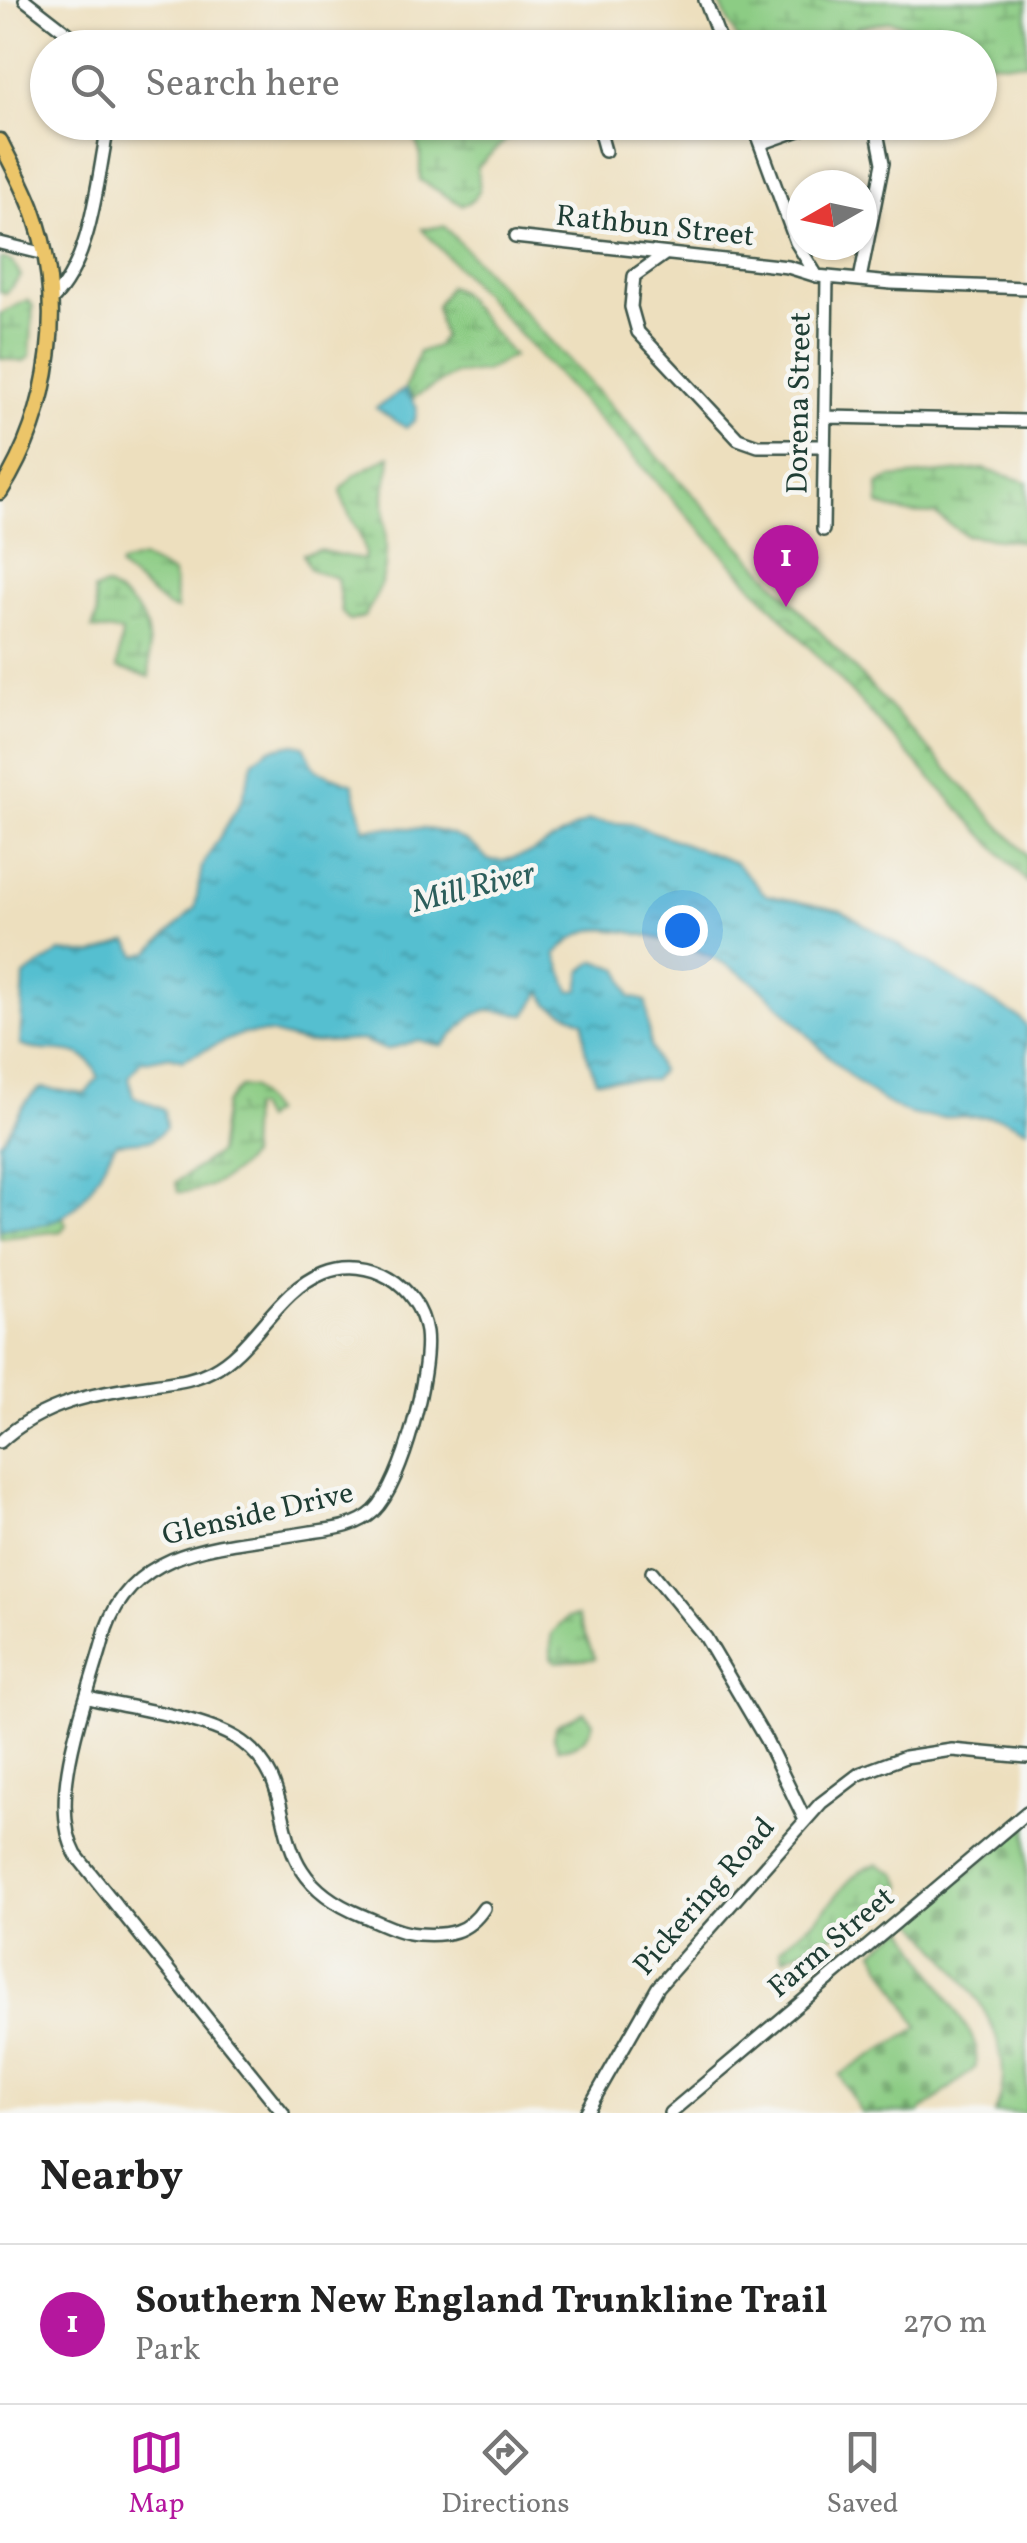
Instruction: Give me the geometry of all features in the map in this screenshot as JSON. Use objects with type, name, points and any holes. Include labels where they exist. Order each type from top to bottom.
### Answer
[{"type":"main road","points":[[0,141],[33,210],[45,254],[51,301],[44,381],[24,442],[0,492]]},
{"type":"street","points":[[25,0],[64,30]]},
{"type":"street","points":[[705,0],[716,30]]},
{"type":"street","points":[[51,301],[67,282],[81,247],[105,140]]},
{"type":"street","points":[[602,140],[605,151]]},
{"type":"street","points":[[759,140],[796,242],[822,277]]},
{"type":"street","points":[[760,144],[771,140]]},
{"type":"street","points":[[860,279],[883,163],[879,140]]},
{"type":"street","name":"Rathbun Street","points":[[515,237],[788,267],[822,277],[1027,288]]},
{"type":"street","points":[[0,243],[45,254]]},
{"type":"street","points":[[665,254],[634,276],[632,314],[646,342],[738,439],[758,446],[824,446]]},
{"type":"street","name":"Dorena Street","points":[[822,277],[826,417],[822,530]]},
{"type":"street","points":[[826,417],[1027,421]]},
{"type":"street","name":"Glenside Drive","points":[[0,1442],[23,1423],[72,1399],[189,1380],[215,1369],[294,1290],[320,1273],[341,1266],[382,1272],[414,1302],[426,1328],[426,1362],[402,1461],[385,1499],[354,1524],[197,1551],[151,1567],[114,1608],[62,1810],[68,1842],[282,2113]]},
{"type":"street","name":"Pickering Road","points":[[652,1572],[706,1638],[766,1740],[805,1820]]},
{"type":"street","points":[[89,1698],[204,1726],[242,1741],[260,1760],[278,1795],[288,1846],[303,1876],[337,1906],[403,1931],[440,1935],[464,1930],[484,1908]]},
{"type":"street","name":"Pickering Road","points":[[586,2113],[658,1988],[805,1820],[859,1774],[889,1761],[952,1750],[1027,1757]]},
{"type":"street","name":"Farm Street","points":[[670,2113],[1027,1812]]},
{"type":"green space","points":[[718,0],[1027,0],[1027,63],[997,62],[997,30],[921,30],[891,21],[856,30],[733,30]]},
{"type":"green space","points":[[416,140],[506,140],[477,167],[477,195],[462,205],[420,180]]},
{"type":"green space","points":[[444,226],[1027,855],[1027,882],[422,229]]},
{"type":"green space","points":[[0,259],[13,263],[21,276],[6,293],[0,291]]},
{"type":"green space","points":[[449,286],[459,291],[513,356],[485,371],[455,374],[413,398],[405,389],[419,352],[437,346],[443,337],[436,307]]},
{"type":"green space","points":[[27,300],[33,306],[30,357],[22,362],[0,358],[0,314]]},
{"type":"green space","points":[[390,456],[384,495],[386,558],[381,585],[364,617],[350,621],[342,613],[337,578],[310,570],[303,554],[318,550],[364,560],[363,543],[341,490],[353,476]]},
{"type":"green space","points":[[983,469],[1027,482],[1027,542],[965,535],[935,514],[907,513],[879,505],[878,485],[890,478]]},
{"type":"green space","points":[[142,558],[173,574],[177,610],[167,607],[120,568],[121,564]]},
{"type":"green space","points":[[106,586],[133,605],[145,624],[150,677],[117,668],[122,632],[92,629],[97,615],[94,590]]},
{"type":"green space","points":[[240,1087],[252,1087],[272,1112],[263,1120],[256,1107],[251,1108],[249,1157],[217,1182],[198,1190],[178,1192],[176,1182],[218,1153],[225,1104]]},
{"type":"green space","points":[[62,1215],[66,1225],[61,1231],[0,1238],[0,1230],[46,1223]]},
{"type":"green space","points":[[577,1616],[595,1659],[556,1662],[551,1658],[551,1634],[567,1618]]},
{"type":"green space","points":[[584,1712],[593,1722],[589,1733],[575,1745],[558,1748],[553,1735],[557,1725]]},
{"type":"green space","points":[[1027,1823],[1027,2113],[995,2113],[1002,2086],[1002,2059],[995,2033],[967,1984],[914,1919]]},
{"type":"green space","points":[[878,1864],[896,1874],[903,1886],[884,1912],[783,1958],[780,1949],[785,1944],[818,1917],[852,1878]]},
{"type":"green space","points":[[905,1927],[971,2035],[976,2047],[975,2068],[919,2113],[861,2113],[840,2075],[919,2027],[874,1951]]},
{"type":"water","points":[[405,389],[417,407],[415,420],[406,428],[376,408]]},
{"type":"water","name":"Mill River","points":[[304,746],[316,770],[353,784],[364,828],[415,828],[447,833],[476,848],[488,860],[503,861],[530,853],[588,821],[632,824],[736,863],[766,895],[842,911],[1021,1019],[1027,1027],[1027,1129],[999,1118],[921,1116],[896,1108],[845,1072],[772,998],[740,973],[705,954],[668,941],[596,929],[573,939],[556,954],[570,991],[579,990],[582,971],[595,961],[620,969],[630,997],[646,1001],[650,1045],[660,1071],[653,1080],[596,1080],[585,1049],[584,1022],[548,1004],[542,991],[526,1015],[491,1010],[473,1015],[442,1046],[418,1040],[386,1050],[362,1040],[306,1043],[269,1033],[241,1034],[182,1060],[170,1056],[140,1062],[129,1077],[133,1096],[164,1110],[166,1128],[152,1140],[116,1143],[88,1191],[71,1211],[40,1225],[0,1230],[0,1142],[35,1092],[42,1088],[85,1094],[98,1078],[93,1066],[76,1053],[20,1045],[24,976],[60,952],[94,954],[128,941],[138,956],[150,952],[195,908],[202,866],[242,800],[254,760],[269,749]]},
{"type":"place","name":"Southern New England Trunkline Trail","points":[[786,607]]}]
